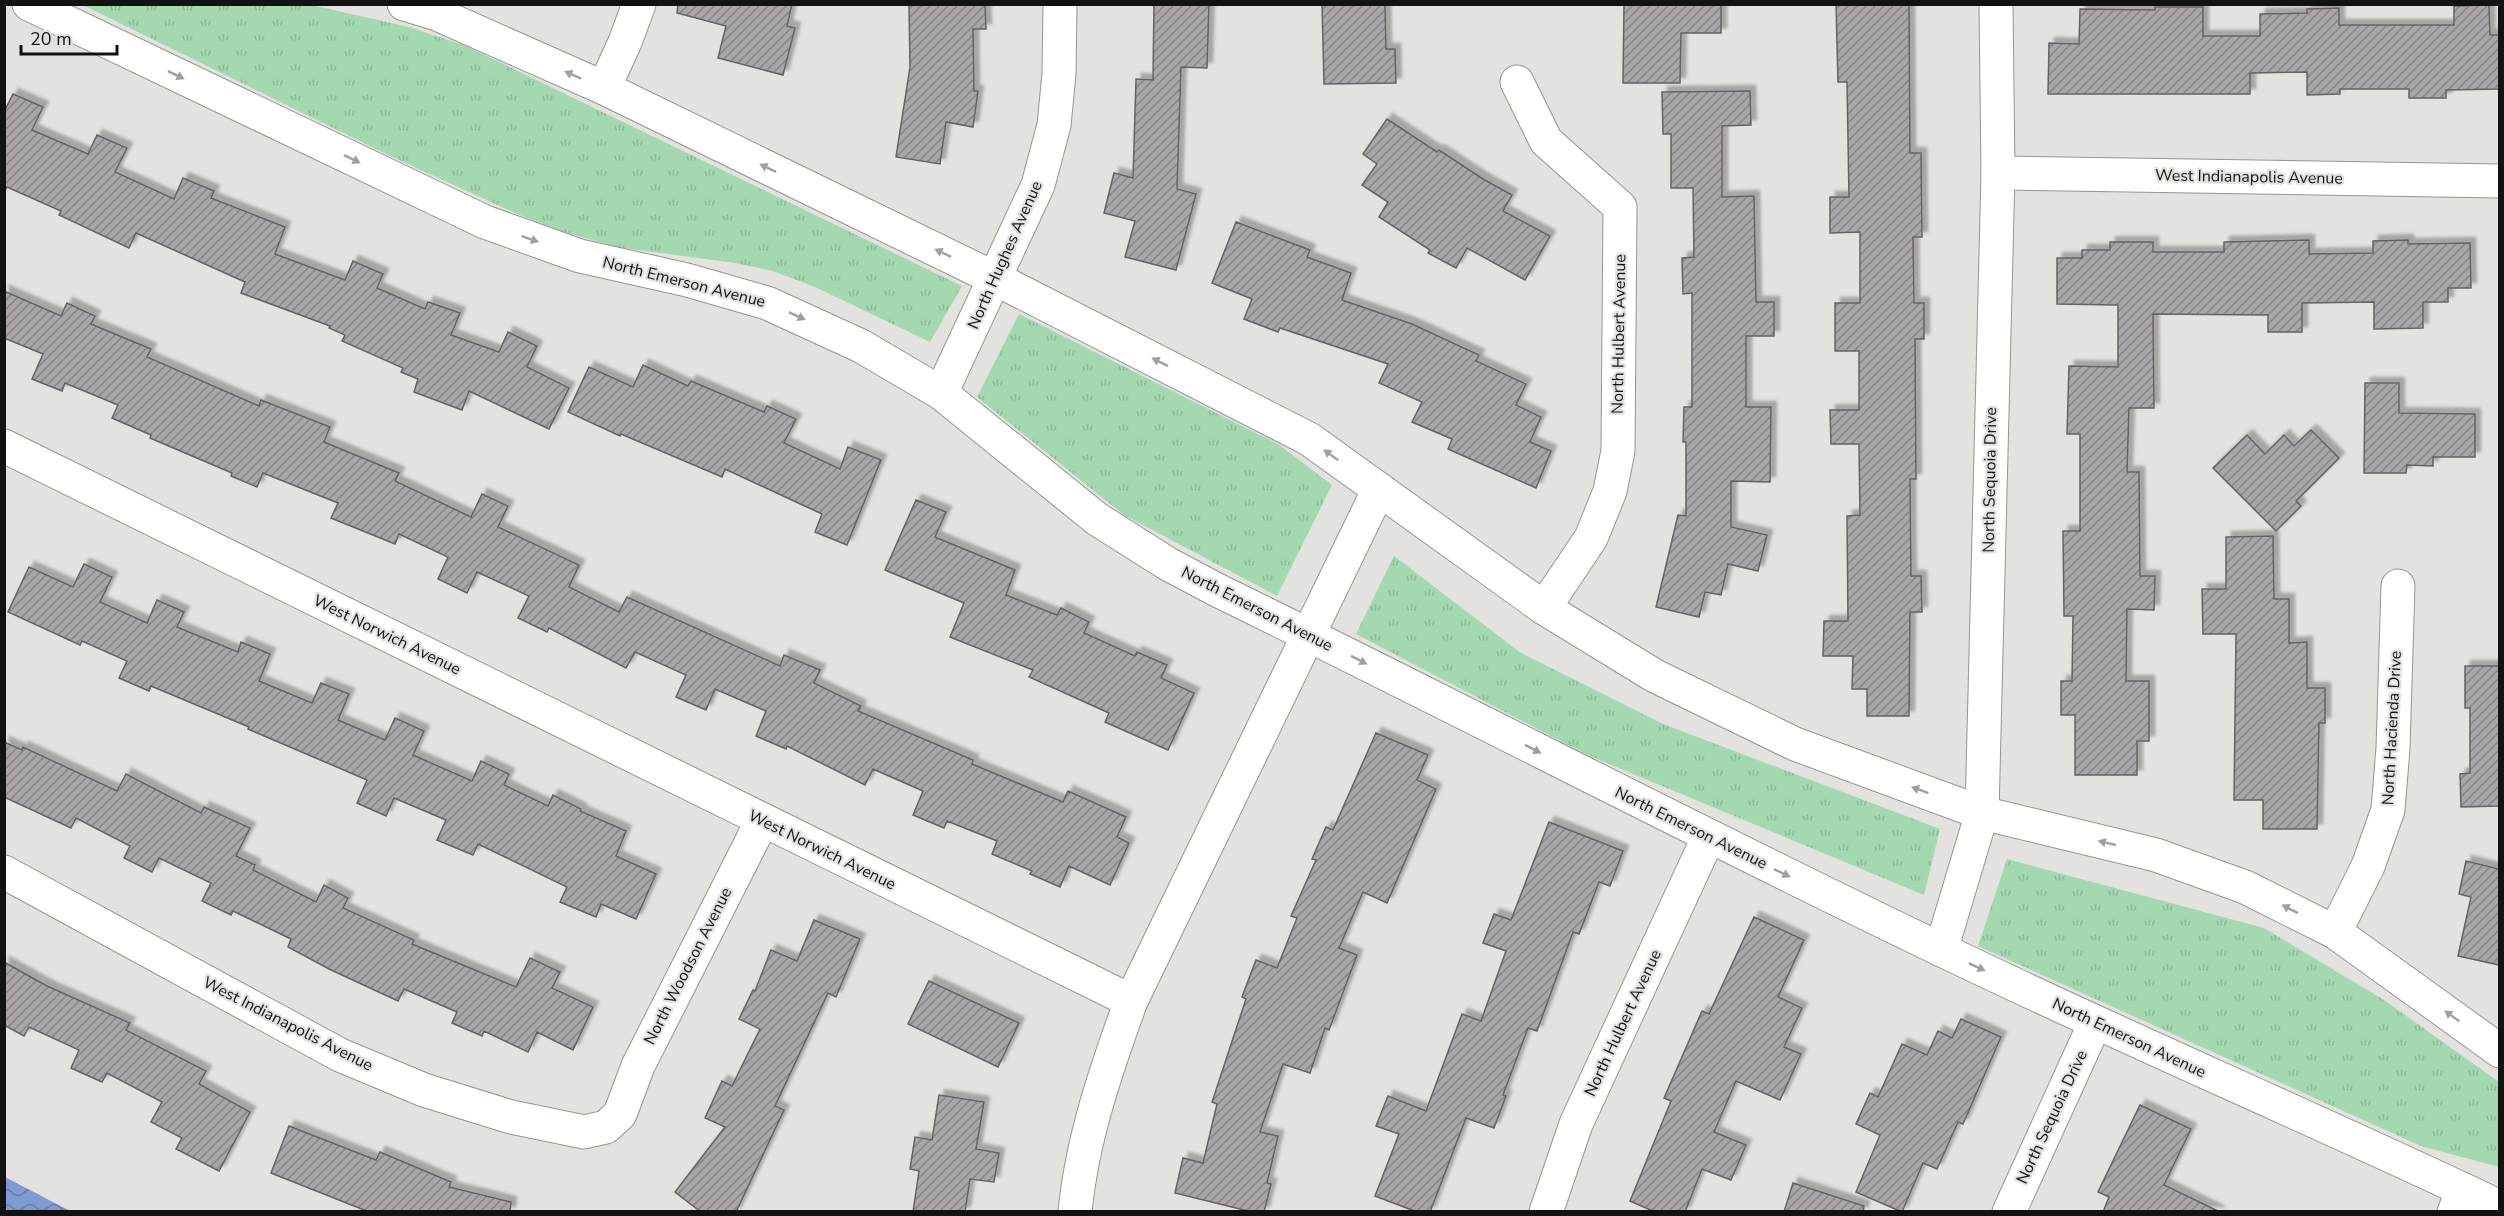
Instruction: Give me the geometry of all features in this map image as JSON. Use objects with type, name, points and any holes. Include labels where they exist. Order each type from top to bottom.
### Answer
[{"type":"street","name":"North Emerson Avenue","points":[[29,4],[484,222],[580,256],[687,280],[767,303],[861,346],[941,393],[1097,519],[1168,564],[1708,838],[2095,1023],[2458,1201],[2499,1208]]},
{"type":"street","points":[[404,4],[437,14],[604,88],[996,279],[1309,439],[1544,608],[1655,676],[1795,744],[1982,813],[2156,855],[2245,887],[2335,932],[2499,1051]]},
{"type":"street","points":[[604,88],[639,4]]},
{"type":"street","name":"North Hughes Avenue","points":[[941,393],[1038,185],[1054,125],[1059,74],[1060,4]]},
{"type":"street","name":"North Sequoia Drive","points":[[1941,950],[1982,813],[1998,173],[1996,4]]},
{"type":"street","name":"North Hulbert Avenue","points":[[1517,82],[1546,141],[1620,207],[1618,451],[1610,490],[1592,538],[1544,608]]},
{"type":"street","name":"West Indianapolis Avenue","points":[[1998,173],[2499,181]]},
{"type":"street","name":"West Norwich Avenue","points":[[4,446],[1131,1001]]},
{"type":"street","points":[[1076,1212],[1079,1178],[1102,1079],[1131,1001],[1378,489]]},
{"type":"street","name":"North Hacienda Drive","points":[[2335,932],[2368,866],[2388,810],[2393,748],[2398,586]]},
{"type":"street","name":"North Woodson Avenue","points":[[620,1114],[638,1066],[762,821]]},
{"type":"street","name":"North Hulbert Avenue","points":[[1546,1212],[1576,1124],[1708,838]]},
{"type":"street","name":"West Indianapolis Avenue","points":[[4,872],[339,1055],[424,1090],[511,1118],[584,1132],[606,1127],[620,1114]]},
{"type":"street","name":"North Sequoia Drive","points":[[2009,1212],[2095,1023]]},
{"type":"street","points":[[2458,1201],[2499,1200]]},
{"type":"green space","points":[[83,5],[311,5],[409,27],[466,46],[962,286],[930,342],[815,287],[773,271],[735,263],[617,247],[561,231],[517,214],[386,154]]},
{"type":"green space","points":[[1019,314],[1278,444],[1332,485],[1277,596],[1124,515],[977,397]]},
{"type":"green space","points":[[1394,556],[1521,653],[1663,724],[1940,829],[1924,895],[1585,754],[1356,634]]},
{"type":"green space","points":[[2007,859],[2264,928],[2384,1000],[2499,1082],[2499,1167],[2421,1146],[1978,946]]},
{"type":"water","points":[[5,1177],[70,1211],[5,1211]]},
{"type":"building","points":[[678,4],[792,4],[787,26],[795,28],[783,75],[718,58],[726,26],[677,13]]},
{"type":"building","points":[[909,4],[985,4],[986,29],[973,29],[974,91],[978,91],[973,127],[946,122],[940,164],[896,157],[910,67]]},
{"type":"building","points":[[1154,4],[1209,4],[1207,68],[1181,67],[1177,189],[1196,194],[1176,270],[1125,257],[1135,221],[1104,213],[1114,173],[1133,178],[1136,79],[1153,80]]},
{"type":"building","points":[[1322,4],[1385,4],[1386,49],[1395,49],[1396,83],[1324,84]]},
{"type":"building","points":[[1624,4],[1721,4],[1721,33],[1681,33],[1680,83],[1623,83]]},
{"type":"building","points":[[1836,4],[1909,4],[1910,153],[1921,153],[1922,237],[1913,237],[1914,303],[1924,303],[1924,339],[1915,339],[1916,479],[1910,479],[1911,576],[1921,576],[1922,612],[1910,612],[1909,716],[1867,716],[1867,689],[1852,689],[1853,656],[1823,656],[1824,621],[1848,621],[1847,516],[1860,515],[1859,444],[1831,444],[1830,410],[1859,410],[1859,351],[1835,351],[1835,303],[1860,303],[1860,232],[1830,233],[1830,197],[1849,197],[1847,82],[1838,82]]},
{"type":"building","points":[[2489,5],[2490,35],[2499,35],[2499,89],[2446,90],[2446,98],[2409,98],[2409,89],[2340,89],[2340,94],[2307,95],[2307,72],[2250,73],[2250,94],[2048,94],[2049,43],[2079,44],[2080,9],[2155,10],[2155,7],[2203,7],[2203,36],[2260,36],[2260,14],[2307,13],[2307,9],[2339,8],[2339,25],[2454,25],[2454,6]]},
{"type":"building","points":[[1750,91],[1751,125],[1722,126],[1722,197],[1754,196],[1756,302],[1774,302],[1774,336],[1746,336],[1746,407],[1771,407],[1770,482],[1731,481],[1731,527],[1767,535],[1758,571],[1728,564],[1721,595],[1705,592],[1699,617],[1656,607],[1678,515],[1686,516],[1686,442],[1683,442],[1684,407],[1692,407],[1692,293],[1683,294],[1682,258],[1694,257],[1693,188],[1671,188],[1671,134],[1663,134],[1662,92]]},
{"type":"building","points":[[13,94],[43,107],[32,130],[88,154],[97,135],[127,148],[115,172],[174,199],[183,178],[214,191],[211,198],[285,227],[275,254],[345,280],[353,261],[383,274],[377,288],[425,309],[428,302],[460,313],[451,335],[499,352],[508,332],[537,346],[527,367],[569,388],[549,429],[469,391],[462,410],[414,392],[418,379],[401,372],[403,368],[342,341],[345,335],[329,328],[330,326],[241,293],[245,282],[136,233],[129,248],[59,215],[61,211],[7,187],[4,192],[4,112]]},
{"type":"building","points":[[1387,119],[1437,152],[1439,150],[1512,195],[1503,211],[1550,236],[1525,280],[1467,248],[1456,268],[1428,253],[1430,250],[1379,217],[1388,202],[1362,185],[1377,164],[1363,154]]},
{"type":"building","points":[[1236,222],[1310,250],[1307,257],[1351,273],[1342,300],[1412,324],[1479,355],[1476,361],[1526,384],[1516,405],[1541,417],[1530,442],[1551,451],[1536,488],[1448,449],[1452,439],[1412,422],[1422,402],[1379,383],[1388,364],[1280,328],[1278,332],[1244,319],[1252,299],[1212,283]]},
{"type":"building","points":[[2309,240],[2309,254],[2373,253],[2373,241],[2408,240],[2408,244],[2470,243],[2471,288],[2448,288],[2448,302],[2423,302],[2423,328],[2374,329],[2374,302],[2302,303],[2302,332],[2268,332],[2268,315],[2153,314],[2154,408],[2129,408],[2127,472],[2139,472],[2140,576],[2155,576],[2154,610],[2127,609],[2126,681],[2149,681],[2149,741],[2137,741],[2137,775],[2075,775],[2075,715],[2061,715],[2061,681],[2072,681],[2073,616],[2064,616],[2063,531],[2080,531],[2080,434],[2067,434],[2069,366],[2118,367],[2118,305],[2057,304],[2057,258],[2082,258],[2082,250],[2110,250],[2110,242],[2153,242],[2153,252],[2224,252],[2224,242]]},
{"type":"building","points":[[4,291],[61,316],[67,303],[95,316],[91,324],[151,349],[147,357],[259,406],[261,400],[330,427],[324,442],[399,473],[395,481],[471,517],[482,494],[508,506],[498,527],[579,565],[569,587],[619,612],[627,597],[780,666],[784,655],[820,670],[814,683],[861,706],[858,711],[973,760],[972,764],[1063,802],[1068,791],[1126,817],[1117,837],[1129,843],[1110,885],[1069,866],[1060,887],[1030,874],[1032,871],[992,854],[997,841],[947,821],[944,828],[913,815],[923,791],[873,769],[865,785],[787,746],[786,749],[756,736],[766,711],[715,689],[706,710],[676,697],[686,675],[635,652],[626,668],[549,628],[547,632],[518,618],[529,596],[477,572],[467,593],[438,579],[448,557],[399,534],[395,544],[331,518],[338,503],[263,473],[257,487],[231,476],[232,473],[150,438],[151,435],[112,418],[118,405],[65,383],[62,391],[32,379],[43,354],[4,338]]},
{"type":"building","points":[[643,365],[688,386],[691,381],[764,412],[767,406],[796,419],[784,443],[840,469],[848,447],[881,460],[847,545],[815,532],[822,514],[725,469],[722,477],[621,434],[620,436],[568,412],[589,367],[633,387]]},
{"type":"building","points":[[2365,383],[2399,383],[2399,413],[2475,414],[2475,457],[2433,457],[2433,466],[2407,465],[2406,473],[2364,473]]},
{"type":"building","points":[[2311,430],[2339,458],[2296,501],[2301,506],[2276,531],[2213,468],[2247,435],[2265,454],[2284,435],[2294,446]]},
{"type":"building","points":[[916,500],[946,512],[935,537],[1015,570],[1006,595],[1057,615],[1061,608],[1089,622],[1084,633],[1135,656],[1137,652],[1167,665],[1161,678],[1194,693],[1168,750],[1105,722],[1109,713],[1029,677],[1033,670],[950,637],[964,603],[885,570]]},
{"type":"building","points":[[2273,536],[2274,599],[2289,599],[2289,643],[2307,642],[2307,688],[2325,688],[2325,723],[2319,723],[2317,829],[2263,829],[2263,800],[2234,800],[2236,634],[2203,634],[2202,589],[2226,589],[2226,537]]},
{"type":"building","points":[[84,564],[112,577],[100,602],[147,623],[157,600],[184,612],[177,627],[238,652],[241,642],[270,654],[259,681],[312,703],[321,683],[349,694],[338,720],[385,740],[395,718],[424,731],[413,755],[472,781],[481,761],[509,774],[504,785],[548,806],[553,795],[581,809],[580,811],[626,831],[616,856],[656,874],[636,919],[601,904],[596,917],[560,902],[567,887],[478,844],[473,855],[437,840],[446,820],[394,798],[386,816],[357,803],[367,780],[151,686],[149,691],[119,678],[127,661],[82,641],[80,645],[8,612],[29,567],[73,587]]},
{"type":"building","points":[[2465,666],[2499,666],[2499,806],[2461,807],[2460,774],[2470,773],[2470,708],[2465,708]]},
{"type":"building","points":[[1376,733],[1428,755],[1417,780],[1436,789],[1387,903],[1363,892],[1339,948],[1357,955],[1329,1030],[1325,1028],[1310,1073],[1283,1064],[1260,1132],[1278,1136],[1267,1183],[1271,1184],[1264,1212],[1252,1212],[1175,1193],[1183,1158],[1203,1163],[1217,1104],[1212,1102],[1246,999],[1242,997],[1256,960],[1277,968],[1297,918],[1291,916],[1316,860],[1312,859],[1326,827],[1333,830]]},
{"type":"building","points":[[4,742],[22,750],[23,747],[117,791],[126,774],[201,813],[204,807],[250,828],[236,856],[255,865],[253,870],[316,902],[324,885],[348,898],[343,908],[414,940],[412,944],[516,987],[530,958],[560,972],[552,988],[593,1007],[573,1050],[537,1032],[528,1052],[484,1031],[482,1036],[452,1023],[457,1012],[404,989],[398,1001],[288,947],[291,939],[233,911],[231,915],[202,901],[211,883],[159,858],[152,872],[124,858],[130,846],[76,818],[71,828],[4,797]]},
{"type":"building","points":[[1549,822],[1623,851],[1610,886],[1599,882],[1579,934],[1573,932],[1537,1031],[1528,1028],[1503,1095],[1506,1096],[1494,1128],[1466,1118],[1430,1212],[1417,1212],[1375,1196],[1399,1134],[1376,1126],[1388,1096],[1426,1111],[1462,1014],[1481,1021],[1506,951],[1483,943],[1494,914],[1511,920]]},
{"type":"building","points":[[2466,861],[2499,869],[2499,965],[2458,956],[2471,897],[2459,894]]},
{"type":"building","points":[[1754,917],[1804,940],[1778,997],[1802,1008],[1784,1047],[1801,1054],[1780,1100],[1736,1081],[1714,1132],[1746,1145],[1731,1180],[1702,1169],[1685,1212],[1655,1212],[1630,1201],[1671,1101],[1664,1098],[1702,1011],[1709,1014]]},
{"type":"building","points":[[814,920],[860,939],[836,997],[828,993],[775,1106],[784,1110],[736,1212],[701,1212],[675,1192],[725,1127],[705,1118],[722,1081],[732,1086],[760,1029],[739,1019],[753,990],[755,991],[771,950],[797,961]]},
{"type":"building","points":[[4,962],[47,986],[130,1023],[126,1030],[206,1071],[199,1084],[250,1112],[219,1171],[176,1149],[182,1138],[151,1122],[162,1102],[107,1073],[102,1082],[71,1068],[79,1050],[29,1027],[24,1036],[4,1025]]},
{"type":"building","points":[[929,981],[1019,1023],[998,1067],[908,1024]]},
{"type":"building","points":[[1961,1019],[2001,1037],[1963,1124],[1958,1122],[1937,1169],[1923,1163],[1902,1212],[1856,1192],[1880,1135],[1856,1124],[1870,1093],[1878,1097],[1902,1044],[1927,1055],[1938,1031],[1952,1038]]},
{"type":"building","points":[[939,1095],[984,1102],[976,1149],[999,1153],[994,1182],[970,1179],[965,1212],[913,1212],[919,1171],[910,1169],[915,1137],[932,1140]]},
{"type":"building","points":[[2140,1105],[2191,1129],[2164,1185],[2220,1212],[2103,1212],[2109,1197],[2098,1192]]},
{"type":"building","points":[[289,1126],[376,1160],[380,1152],[451,1182],[449,1187],[511,1202],[510,1212],[369,1212],[271,1173]]},
{"type":"building","points":[[1793,1183],[1864,1206],[1863,1212],[1784,1212]]}]
